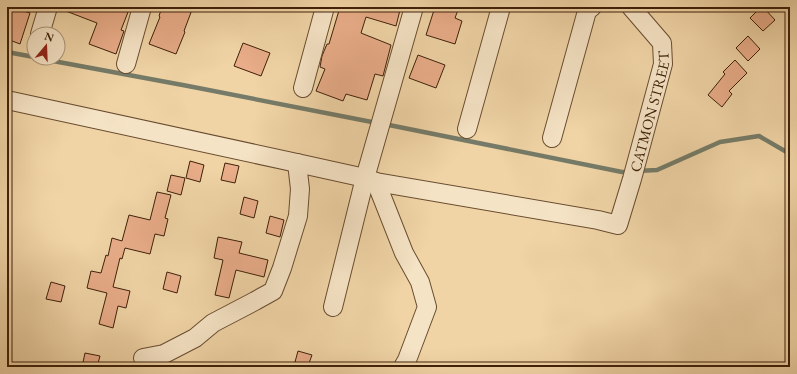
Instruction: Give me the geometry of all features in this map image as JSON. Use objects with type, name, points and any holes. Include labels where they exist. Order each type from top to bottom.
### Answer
[{"type":"street","points":[[42,26],[48,7]]},
{"type":"street","points":[[126,64],[142,7]]},
{"type":"street","points":[[303,88],[325,7]]},
{"type":"street","points":[[333,307],[370,180],[414,7]]},
{"type":"street","points":[[467,129],[501,7]]},
{"type":"street","points":[[552,138],[587,11],[592,7]]},
{"type":"street","name":"CATMON STREET","points":[[370,180],[598,220],[618,225],[663,64],[662,43],[631,7]]},
{"type":"street","points":[[7,100],[370,180]]},
{"type":"street","points":[[143,358],[164,354],[195,338],[213,323],[273,291],[282,268],[298,216],[300,189],[297,163]]},
{"type":"street","points":[[370,180],[404,253],[420,282],[427,307],[403,367]]},
{"type":"building","points":[[7,7],[30,13],[20,44],[7,39]]},
{"type":"building","points":[[58,7],[130,7],[121,30],[124,31],[116,54],[89,44],[97,23]]},
{"type":"building","points":[[162,7],[193,7],[176,54],[149,44],[160,17]]},
{"type":"building","points":[[340,7],[390,7],[400,10],[396,26],[366,17],[361,33],[391,45],[383,76],[375,74],[367,100],[346,94],[343,101],[316,91],[325,69],[320,67],[322,56],[327,44],[329,44]]},
{"type":"building","points":[[435,7],[459,7],[455,18],[462,21],[455,44],[426,35]]},
{"type":"building","points":[[761,7],[763,7],[775,20],[763,31],[750,18]]},
{"type":"building","points":[[748,36],[760,49],[748,61],[736,48]]},
{"type":"building","points":[[243,43],[270,53],[261,76],[234,66]]},
{"type":"building","points":[[418,55],[445,65],[436,88],[409,78]]},
{"type":"building","points":[[735,60],[747,73],[729,91],[732,94],[722,107],[708,95],[725,74],[723,72]]},
{"type":"building","points":[[190,161],[204,165],[200,182],[186,178]]},
{"type":"building","points":[[225,163],[239,166],[235,183],[221,180]]},
{"type":"building","points":[[171,175],[185,178],[181,195],[167,191]]},
{"type":"building","points":[[157,192],[171,195],[165,218],[168,219],[164,236],[155,234],[150,254],[125,248],[122,259],[120,258],[113,287],[130,291],[126,308],[118,306],[113,328],[99,324],[107,293],[87,288],[91,271],[101,273],[106,255],[108,256],[112,238],[122,241],[129,215],[150,220]]},
{"type":"building","points":[[244,197],[258,201],[254,218],[240,214]]},
{"type":"building","points":[[270,216],[284,220],[280,237],[266,233]]},
{"type":"building","points":[[218,237],[242,242],[239,253],[268,260],[264,277],[236,270],[229,298],[215,295],[223,260],[214,258]]},
{"type":"building","points":[[167,272],[181,276],[177,293],[163,289]]},
{"type":"building","points":[[51,282],[65,286],[61,302],[46,299]]},
{"type":"building","points":[[298,351],[312,355],[308,366],[295,362]]},
{"type":"building","points":[[85,353],[100,356],[97,367],[82,367]]},
{"type":"waterway","points":[[7,52],[26,56]]},
{"type":"waterway","points":[[66,63],[377,123]]},
{"type":"waterway","points":[[384,124],[622,172],[630,172]]},
{"type":"waterway","points":[[637,171],[657,170],[720,142],[759,136],[790,154]]}]
